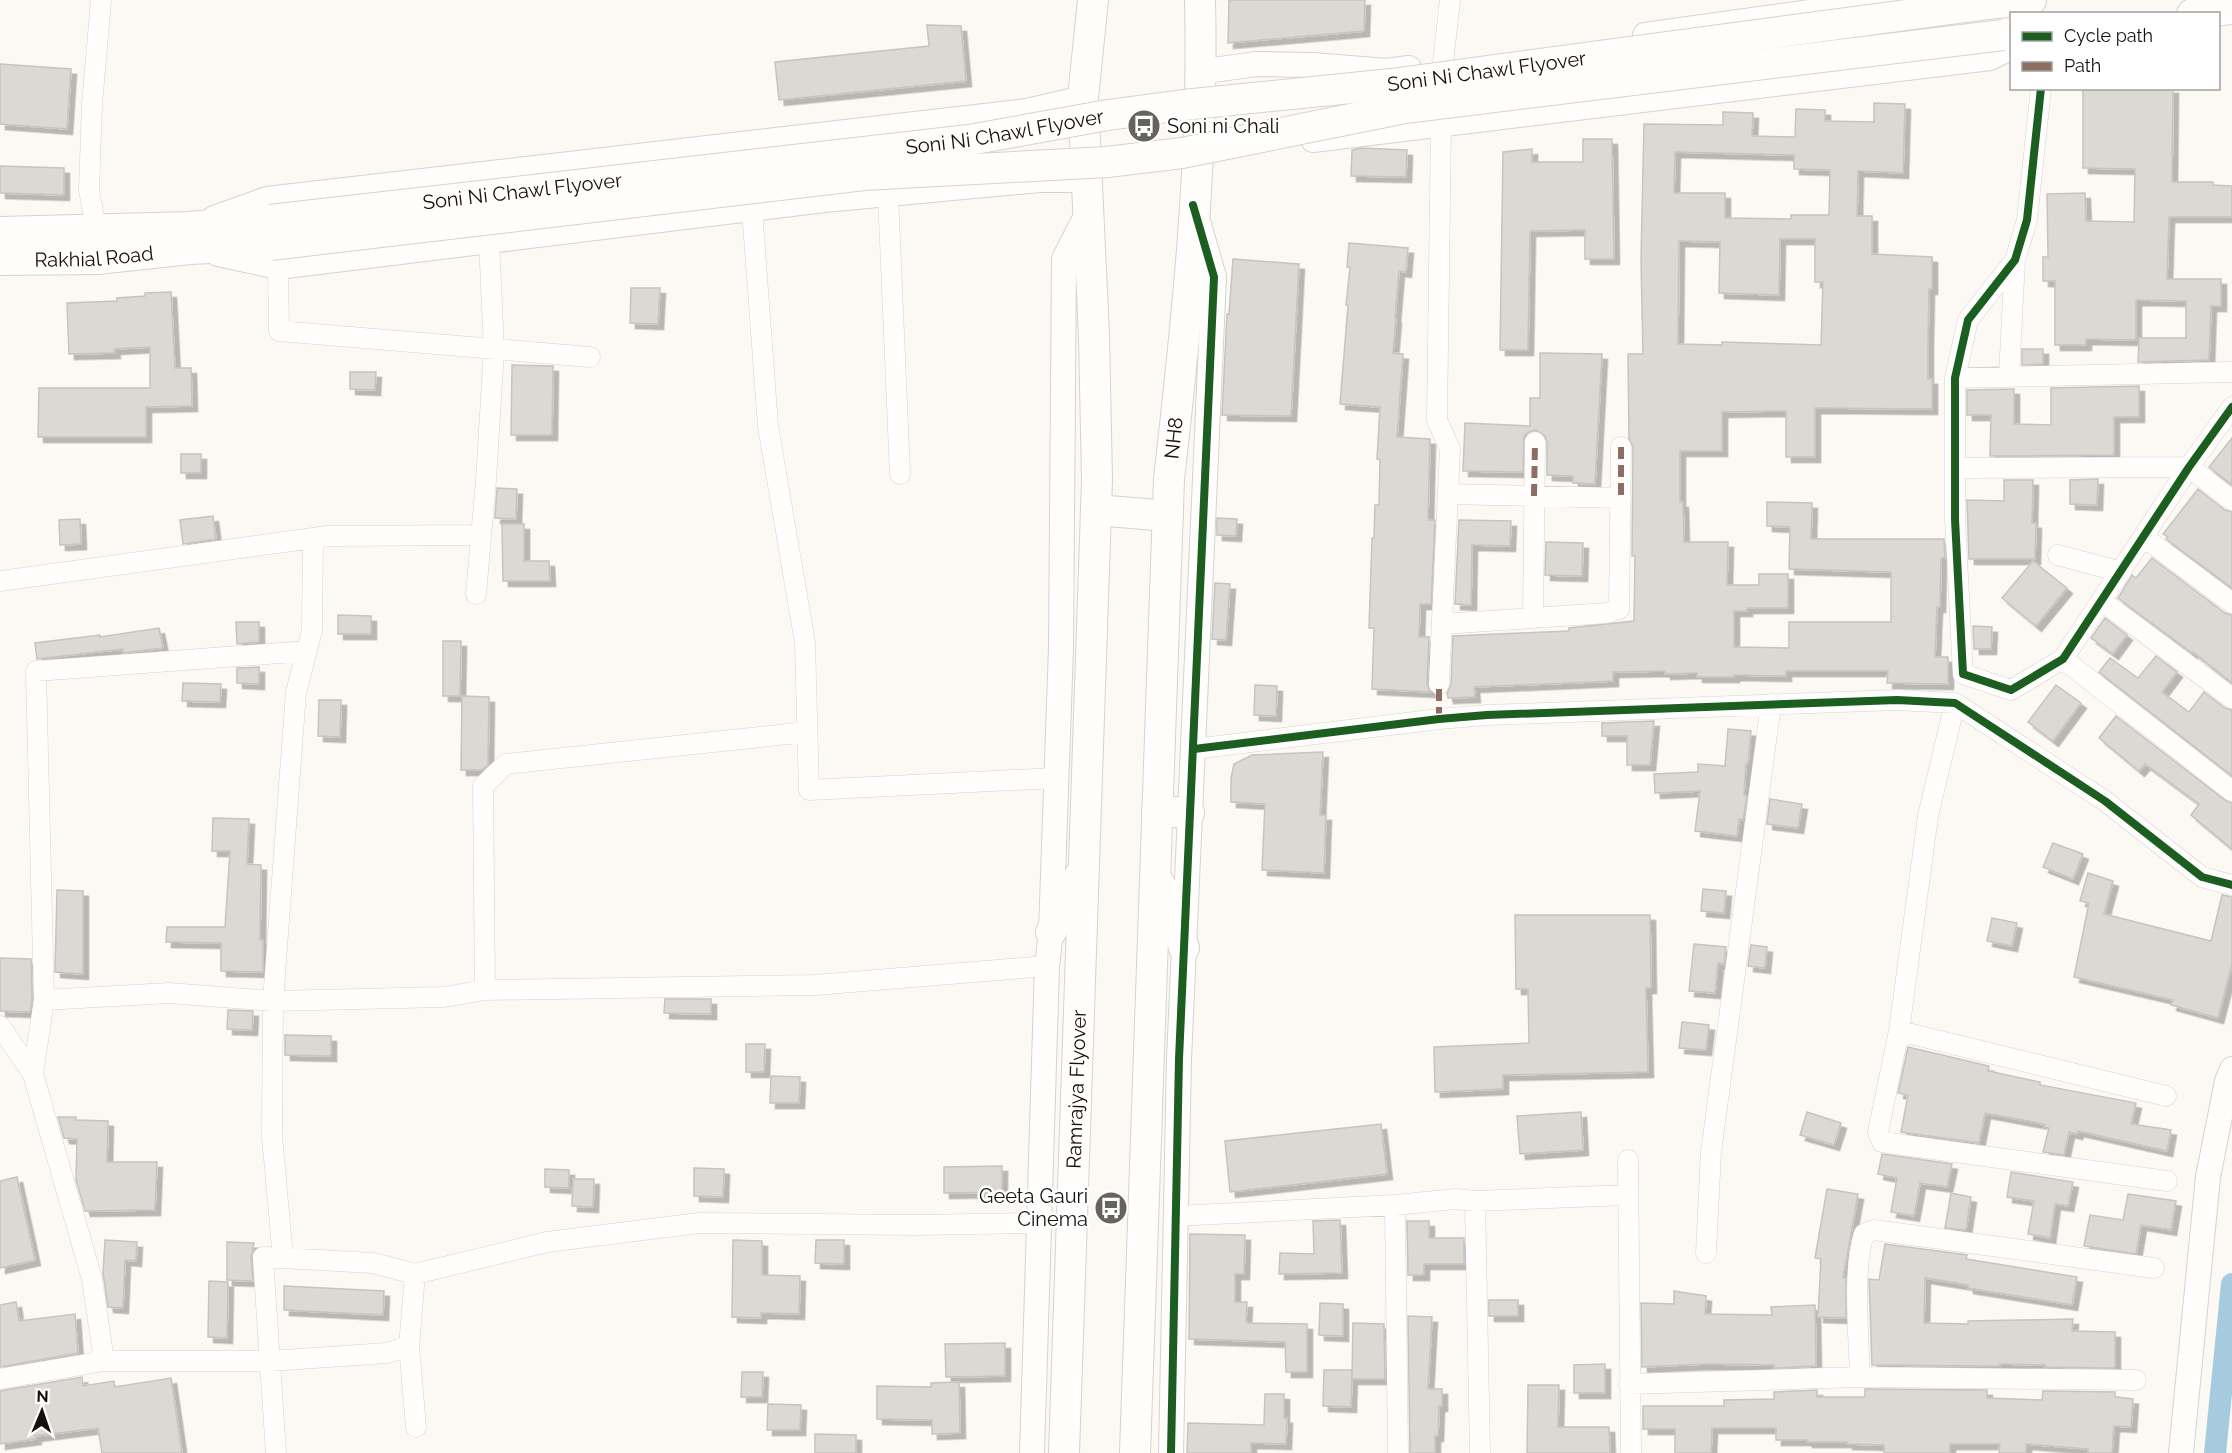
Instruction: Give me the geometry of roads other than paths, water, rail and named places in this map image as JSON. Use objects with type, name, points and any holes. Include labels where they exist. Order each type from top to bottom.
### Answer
[{"type":"main road","name":"NH8","points":[[1155,878],[1168,516],[1184,346],[1197,164],[1200,0]]},
{"type":"main road","name":"Soni Ni Chawl Flyover","points":[[273,244],[969,140],[1150,109],[1391,84],[2031,0]]},
{"type":"main road","name":"Ramrajya Flyover","points":[[1064,1453],[1096,510],[1094,336],[1083,98],[1093,7]]},
{"type":"main road","points":[[2208,12],[2232,9]]},
{"type":"main road","name":"Soni Ni Chawl Flyover","points":[[190,238],[273,244],[864,175],[1107,162],[1172,154],[1405,108],[2009,38]]},
{"type":"main road","name":"Rakhial Road","points":[[0,232],[96,229],[190,238]]},
{"type":"main road","name":"Rakhial Road","points":[[0,260],[97,259],[190,238]]},
{"type":"main road","points":[[1096,510],[1168,516]]},
{"type":"main road","points":[[1157,811],[1189,813]]},
{"type":"main road","points":[[1051,932],[1084,867]]},
{"type":"main road","points":[[1155,878],[1172,906],[1184,948]]},
{"type":"main road","points":[[1136,1453],[1155,878]]},
{"type":"street","points":[[96,229],[89,190],[92,105],[100,0]]},
{"type":"street","points":[[1443,63],[1450,0]]},
{"type":"street","points":[[1199,72],[1256,64],[1312,65],[1387,71],[1896,0]]},
{"type":"street","points":[[1197,164],[1326,138],[1990,58],[2009,38]]},
{"type":"street","points":[[2009,376],[2015,260],[2027,220],[2041,90]]},
{"type":"street","points":[[190,238],[267,199],[1027,111],[1083,98]]},
{"type":"street","points":[[1439,684],[1450,449],[1437,420],[1441,124]]},
{"type":"street","points":[[590,357],[279,331],[273,244],[489,241],[888,194],[1040,180],[1088,180]]},
{"type":"street","points":[[888,194],[900,474]]},
{"type":"street","points":[[1170,1453],[1175,1216],[1189,813],[1194,749],[1214,277],[1193,205]]},
{"type":"street","points":[[752,209],[768,426],[805,643],[808,790],[1056,778]]},
{"type":"street","points":[[1032,1453],[1041,1223],[1047,966],[1051,932],[1061,648],[1064,259],[1088,212]]},
{"type":"street","points":[[476,594],[494,349],[489,241]]},
{"type":"street","points":[[2015,260],[1968,320],[1955,378],[1955,519],[1963,674],[2011,690],[2063,659],[2145,538],[2189,467],[2231,411]]},
{"type":"street","points":[[1955,378],[2232,372]]},
{"type":"street","points":[[1533,618],[1535,442]]},
{"type":"street","points":[[1442,624],[1607,613],[1618,609],[1621,447]]},
{"type":"street","points":[[1955,468],[2189,467],[2232,500]]},
{"type":"street","points":[[1448,494],[1621,498]]},
{"type":"street","points":[[0,581],[328,536],[481,535]]},
{"type":"street","points":[[2145,538],[2232,603]]},
{"type":"street","points":[[283,1258],[272,1136],[273,1000],[296,692],[312,631],[313,539]]},
{"type":"street","points":[[2058,555],[2121,572]]},
{"type":"street","points":[[2102,602],[2232,698]]},
{"type":"street","points":[[33,1074],[44,1000],[36,671],[307,651]]},
{"type":"street","points":[[2063,659],[2232,791]]},
{"type":"street","points":[[1194,749],[1439,718],[1897,700],[1955,703],[2105,801],[2202,877],[2232,885]]},
{"type":"street","points":[[1955,703],[1928,816],[1899,1031],[1878,1132],[1882,1142],[2167,1181]]},
{"type":"street","points":[[1706,1253],[1711,1152],[1771,704]]},
{"type":"street","points":[[485,990],[483,786],[506,764],[807,732]]},
{"type":"street","points":[[44,1000],[169,993],[273,1000],[444,997],[485,990],[815,985],[1047,966]]},
{"type":"street","points":[[0,1026],[33,1074],[92,1279],[105,1361]]},
{"type":"street","points":[[1899,1031],[2166,1096]]},
{"type":"street","points":[[2181,1453],[2208,1177],[2227,1082],[2232,1069]]},
{"type":"street","points":[[1628,1160],[1630,1453]]},
{"type":"street","points":[[1175,1216],[1395,1205],[1455,1199],[1475,1201],[1628,1195]]},
{"type":"street","points":[[1475,1201],[1480,1453]]},
{"type":"street","points":[[1395,1205],[1398,1453]]},
{"type":"street","points":[[276,1453],[263,1257],[373,1263],[415,1274],[547,1242],[699,1223],[916,1226],[1041,1223]]},
{"type":"street","points":[[1860,1377],[1858,1319],[1860,1247],[1864,1234],[1874,1230],[2154,1268]]},
{"type":"street","points":[[415,1274],[410,1346],[416,1427]]},
{"type":"street","points":[[0,1379],[105,1361],[270,1361],[387,1353],[410,1346]]},
{"type":"street","points":[[1629,1384],[1860,1377],[2136,1380]]},
{"type":"waterway","points":[[2215,1453],[2232,1284]]},
{"type":"place","name":"Soni ni Chali","points":[[1144,126]]},
{"type":"place","name":"Geeta Gauri Cinema","points":[[1111,1208]]}]
